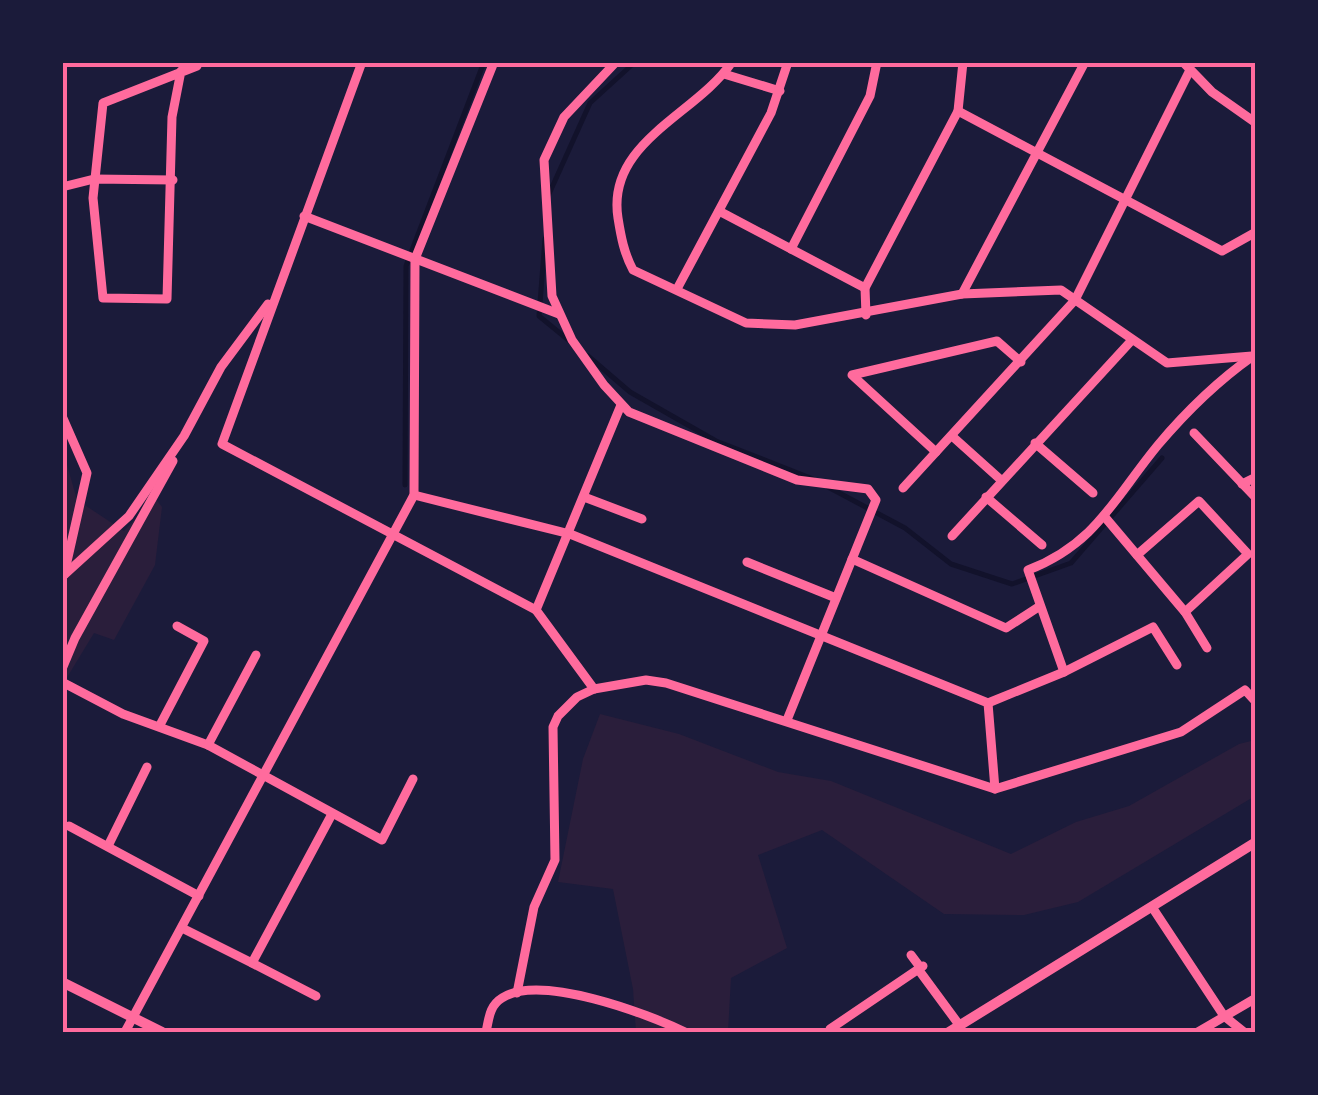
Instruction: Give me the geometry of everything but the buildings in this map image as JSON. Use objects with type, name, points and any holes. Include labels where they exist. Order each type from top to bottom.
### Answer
[{"type":"street","points":[[362,62],[222,444],[536,610],[594,689]]},
{"type":"street","points":[[125,1032],[136,1018],[414,494],[415,259],[494,62]]},
{"type":"street","points":[[616,62],[564,116],[544,160],[552,296],[559,314],[621,405],[797,480],[868,489],[876,500],[787,720]]},
{"type":"street","points":[[732,62],[724,74],[647,140],[619,183],[616,205],[626,257],[634,270],[746,323],[795,326],[962,294],[1061,290],[1167,364],[1254,356]]},
{"type":"street","points":[[676,290],[780,91],[788,62]]},
{"type":"street","points":[[792,249],[870,96],[877,62]]},
{"type":"street","points":[[866,315],[865,288],[958,111],[963,62]]},
{"type":"street","points":[[962,294],[1085,62]]},
{"type":"street","points":[[181,71],[172,116],[167,299],[102,298],[94,179],[103,104],[181,71],[197,66]]},
{"type":"street","points":[[903,488],[1075,300],[1187,66],[1256,123]]},
{"type":"street","points":[[724,74],[780,91]]},
{"type":"street","points":[[958,111],[1222,251],[1256,232]]},
{"type":"street","points":[[62,187],[94,179],[173,180]]},
{"type":"street","points":[[719,211],[865,288]]},
{"type":"street","points":[[304,216],[559,314]]},
{"type":"street","points":[[63,579],[121,525],[178,444],[221,367],[276,294]]},
{"type":"street","points":[[952,536],[1132,340]]},
{"type":"street","points":[[936,452],[852,375],[997,341],[1022,362]]},
{"type":"street","points":[[1064,672],[1028,570],[1060,558],[1104,516],[1141,473],[1156,448],[1254,356]]},
{"type":"street","points":[[536,610],[621,405]]},
{"type":"street","points":[[62,416],[87,473],[63,579]]},
{"type":"street","points":[[1194,432],[1256,498]]},
{"type":"street","points":[[952,436],[1001,480]]},
{"type":"street","points":[[1035,443],[1093,494]]},
{"type":"street","points":[[62,669],[75,638],[167,476],[178,444]]},
{"type":"street","points":[[1242,484],[1256,477]]},
{"type":"street","points":[[414,494],[570,534],[988,704],[1152,628],[1177,665]]},
{"type":"street","points":[[584,497],[642,519]]},
{"type":"street","points":[[986,497],[1042,545]]},
{"type":"street","points":[[1137,555],[1199,501],[1248,554],[1185,612]]},
{"type":"street","points":[[1104,516],[1185,612],[1207,648]]},
{"type":"street","points":[[852,559],[1006,628],[1040,606]]},
{"type":"street","points":[[747,562],[836,598]]},
{"type":"street","points":[[160,725],[204,641],[177,626]]},
{"type":"street","points":[[208,745],[256,655]]},
{"type":"street","points":[[517,993],[534,908],[556,860],[553,727],[568,705],[594,689],[646,680],[666,683],[995,790],[1181,732],[1246,690],[1256,702]]},
{"type":"street","points":[[62,682],[124,714],[208,745],[382,840],[414,779]]},
{"type":"street","points":[[988,704],[995,790]]},
{"type":"street","points":[[108,846],[147,767]]},
{"type":"street","points":[[252,963],[332,814]]},
{"type":"street","points":[[69,826],[198,896]]},
{"type":"street","points":[[949,1032],[1256,842]]},
{"type":"street","points":[[1152,907],[1224,1016],[1244,1032]]},
{"type":"street","points":[[182,928],[316,996]]},
{"type":"street","points":[[911,955],[960,1026]]},
{"type":"street","points":[[830,1029],[920,967]]},
{"type":"street","points":[[62,982],[162,1032]]},
{"type":"street","points":[[486,1032],[491,1008],[529,990],[647,1013],[685,1032]]},
{"type":"street","points":[[1198,1032],[1256,998]]},
{"type":"shaded area","points":[[62,447],[77,500],[124,531],[155,498],[162,507],[155,565],[114,640],[94,633],[63,684]]},
{"type":"shaded area","points":[[600,714],[679,734],[778,772],[831,781],[1011,854],[1076,822],[1129,806],[1239,744],[1255,740],[1255,796],[1078,902],[1024,915],[944,914],[822,830],[758,855],[787,948],[731,978],[728,1032],[636,1032],[633,989],[613,889],[558,882],[583,759]]},
{"type":"waterway","points":[[405,485],[406,266],[484,62]]},
{"type":"waterway","points":[[549,194],[590,103],[635,62]]},
{"type":"waterway","points":[[545,239],[539,316],[572,343]]},
{"type":"waterway","points":[[588,356],[630,392],[716,441],[813,479]]},
{"type":"waterway","points":[[828,487],[905,528],[951,564],[1012,584],[1071,563],[1162,458]]}]
